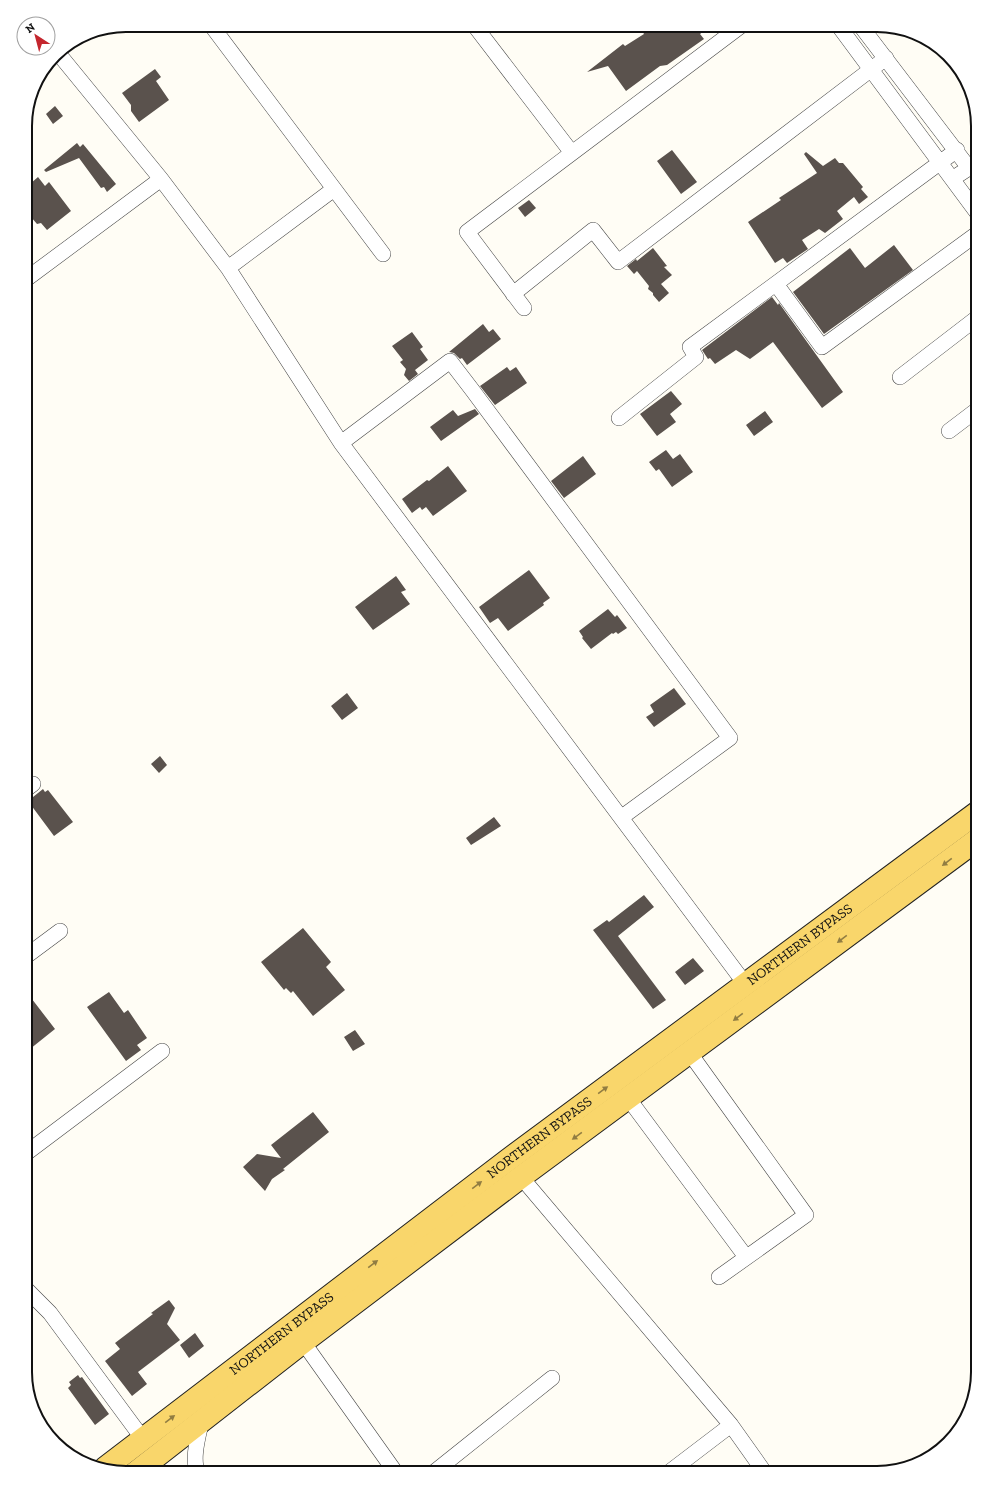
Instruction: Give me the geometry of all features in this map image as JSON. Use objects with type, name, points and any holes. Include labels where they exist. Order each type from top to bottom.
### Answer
[{"type":"main road","name":"NORTHERN BYPASS","points":[[145,1466],[202,1419],[303,1342],[361,1285],[515,1156],[971,817]]},
{"type":"main road","name":"NORTHERN BYPASS","points":[[110,1464],[143,1439],[361,1285],[520,1177],[971,844]]},
{"type":"street","points":[[216,32],[383,254]]},
{"type":"street","points":[[479,32],[572,153]]},
{"type":"street","points":[[524,308],[466,232],[733,32]]},
{"type":"street","points":[[843,32],[971,205]]},
{"type":"street","points":[[866,32],[957,150],[969,168],[952,179]]},
{"type":"street","points":[[62,57],[161,179],[228,268],[341,443],[622,817],[746,985]]},
{"type":"street","points":[[513,294],[593,230],[618,262],[886,58]]},
{"type":"street","points":[[619,418],[696,357],[690,347],[957,150]]},
{"type":"street","points":[[32,275],[161,179]]},
{"type":"street","points":[[228,268],[334,189]]},
{"type":"street","points":[[776,284],[822,347],[971,238]]},
{"type":"street","points":[[900,376],[971,322]]},
{"type":"street","points":[[341,443],[450,361],[473,391],[730,738],[622,817]]},
{"type":"street","points":[[949,431],[971,414]]},
{"type":"street","points":[[32,952],[60,931]]},
{"type":"street","points":[[32,1149],[162,1051]]},
{"type":"street","points":[[689,1052],[806,1215],[719,1277]]},
{"type":"street","points":[[628,1098],[746,1257]]},
{"type":"street","points":[[520,1177],[731,1425],[760,1466]]},
{"type":"street","points":[[32,1295],[50,1313],[143,1439]]},
{"type":"street","points":[[303,1342],[391,1466]]},
{"type":"street","points":[[442,1466],[552,1378]]},
{"type":"street","points":[[196,1466],[196,1448],[202,1419]]},
{"type":"street","points":[[677,1466],[731,1425]]},
{"type":"building","points":[[643,32],[702,32],[700,34],[704,39],[667,65],[660,66],[626,91],[608,66],[587,72],[623,44],[625,46],[644,34]]},
{"type":"building","points":[[155,69],[161,77],[156,81],[169,100],[139,122],[131,111],[131,105],[122,93]]},
{"type":"building","points":[[55,106],[63,116],[53,124],[46,114]]},
{"type":"building","points":[[77,143],[80,147],[83,144],[116,184],[107,192],[104,187],[101,188],[79,158],[46,172],[44,170]]},
{"type":"building","points":[[672,150],[697,182],[681,194],[657,161]]},
{"type":"building","points":[[806,152],[823,166],[835,158],[839,163],[843,163],[863,187],[861,189],[868,197],[859,204],[854,197],[837,211],[843,219],[825,233],[819,229],[802,240],[808,249],[787,263],[783,258],[775,263],[748,222],[781,200],[779,198],[817,173],[804,154]]},
{"type":"building","points":[[38,177],[45,186],[49,182],[71,211],[47,230],[41,223],[37,224],[32,218],[32,182]]},
{"type":"building","points":[[529,200],[536,208],[525,217],[518,208]]},
{"type":"building","points":[[894,245],[913,270],[824,334],[793,292],[850,248],[865,268]]},
{"type":"building","points":[[653,248],[667,266],[664,267],[672,275],[661,284],[669,293],[659,302],[653,293],[648,289],[649,286],[637,271],[634,274],[627,266],[636,259],[637,261]]},
{"type":"building","points":[[772,297],[778,305],[779,303],[843,392],[822,408],[773,342],[750,359],[736,350],[715,364],[710,358],[708,359],[702,350]]},
{"type":"building","points":[[483,324],[489,332],[493,329],[501,339],[467,365],[462,358],[460,359],[454,353],[449,352]]},
{"type":"building","points":[[412,332],[423,347],[420,349],[428,360],[415,370],[418,374],[409,381],[404,375],[406,369],[400,362],[403,360],[392,346]]},
{"type":"building","points":[[507,367],[510,371],[516,367],[527,383],[495,405],[480,386]]},
{"type":"building","points":[[671,391],[682,404],[670,414],[676,422],[657,436],[640,414]]},
{"type":"building","points":[[475,409],[479,414],[441,441],[430,427],[453,410],[458,416]]},
{"type":"building","points":[[765,411],[773,422],[754,436],[746,425]]},
{"type":"building","points":[[666,450],[673,459],[680,454],[693,472],[672,487],[659,469],[656,471],[649,462]]},
{"type":"building","points":[[583,456],[596,474],[564,498],[551,481]]},
{"type":"building","points":[[448,466],[467,491],[433,516],[426,507],[422,510],[420,507],[412,513],[402,499]]},
{"type":"building","points":[[529,570],[550,598],[543,603],[544,605],[508,631],[498,618],[490,623],[479,607]]},
{"type":"building","points":[[396,576],[406,590],[401,592],[410,604],[373,630],[355,607]]},
{"type":"building","points":[[608,609],[615,617],[617,615],[627,628],[618,634],[616,632],[613,634],[612,633],[591,649],[582,638],[583,637],[579,631]]},
{"type":"building","points":[[674,688],[686,704],[654,727],[646,717],[654,712],[650,705]]},
{"type":"building","points":[[347,693],[358,708],[342,720],[331,706]]},
{"type":"building","points":[[160,756],[167,765],[159,773],[151,764]]},
{"type":"building","points":[[43,789],[45,792],[48,790],[73,822],[54,836],[32,806],[32,798]]},
{"type":"building","points":[[494,817],[501,826],[471,845],[466,838]]},
{"type":"building","points":[[644,895],[654,907],[618,936],[666,1000],[653,1009],[593,930],[607,920],[609,922]]},
{"type":"building","points":[[303,928],[331,962],[326,967],[345,990],[313,1016],[293,991],[291,993],[286,988],[284,990],[261,962]]},
{"type":"building","points":[[693,958],[704,971],[685,985],[675,972]]},
{"type":"building","points":[[109,992],[124,1013],[128,1010],[147,1038],[137,1045],[141,1050],[126,1061],[87,1007]]},
{"type":"building","points":[[32,999],[55,1029],[32,1047]]},
{"type":"building","points":[[355,1030],[365,1044],[353,1051],[344,1037]]},
{"type":"building","points":[[313,1112],[329,1132],[283,1169],[285,1170],[272,1179],[265,1191],[243,1167],[257,1154],[281,1158],[271,1145]]},
{"type":"building","points":[[169,1300],[175,1308],[167,1324],[180,1340],[138,1372],[147,1384],[132,1396],[105,1361],[120,1349],[115,1343]]},
{"type":"building","points":[[195,1333],[204,1346],[189,1358],[180,1345]]},
{"type":"building","points":[[78,1375],[80,1378],[82,1377],[109,1414],[95,1425],[68,1388],[71,1385],[69,1382]]}]
